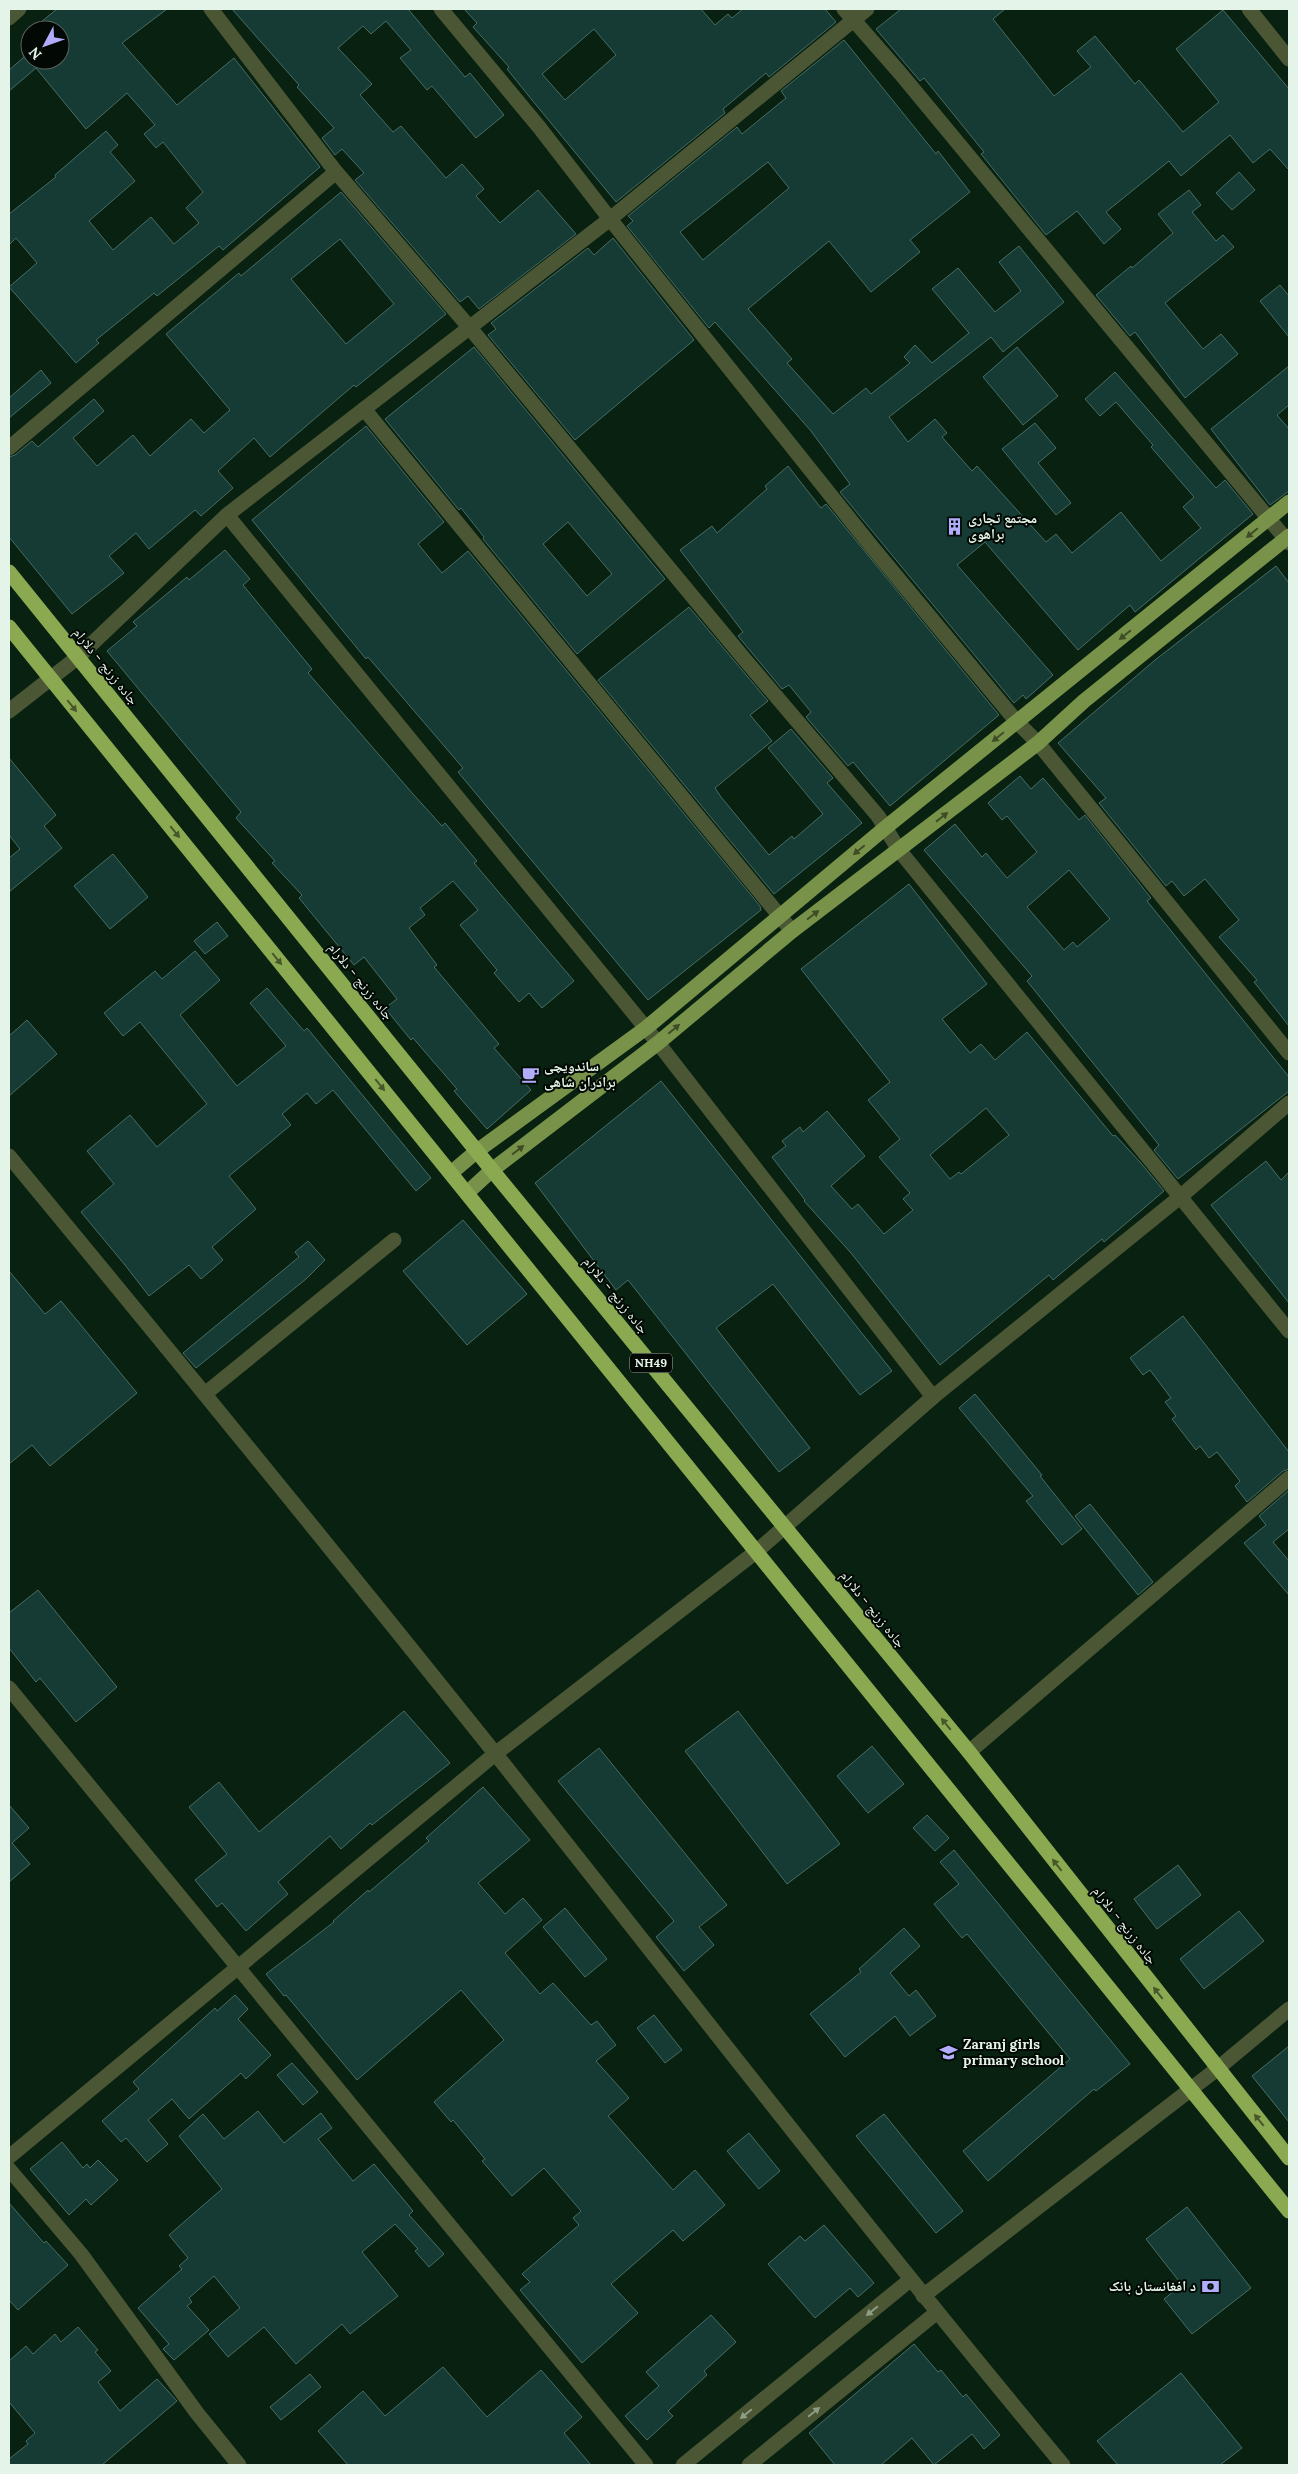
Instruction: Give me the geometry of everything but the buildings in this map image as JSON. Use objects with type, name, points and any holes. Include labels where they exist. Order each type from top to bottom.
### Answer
[{"type":"highway","name":"جاده زرنج - دلارام","points":[[9,572],[492,1170],[968,1752],[1289,2158]]},
{"type":"highway","name":"NH49","points":[[9,627],[758,1551],[1289,2211]]},
{"type":"main road","points":[[451,1173],[477,1151],[646,1028],[885,828],[1289,502]]},
{"type":"main road","points":[[467,1193],[492,1170],[658,1043],[792,930],[1038,743],[1084,702],[1288,539]]},
{"type":"street","points":[[9,18],[19,9]]},
{"type":"street","points":[[211,9],[336,172],[470,328],[746,661],[878,816],[899,850],[1289,1331]]},
{"type":"street","points":[[441,9],[539,127],[610,219],[872,547],[1017,722],[1038,743],[1289,1053]]},
{"type":"street","points":[[844,9],[900,73],[1288,539]]},
{"type":"street","points":[[9,711],[78,657],[227,515],[610,219],[867,9]]},
{"type":"street","points":[[1249,9],[1289,59]]},
{"type":"street","points":[[9,448],[336,172]]},
{"type":"street","points":[[364,409],[792,930]]},
{"type":"street","points":[[227,515],[646,1028],[933,1397]]},
{"type":"street","points":[[9,2157],[495,1754],[758,1551],[933,1397],[1180,1197],[1289,1103]]},
{"type":"street","points":[[9,1156],[206,1393],[495,1754],[936,2313],[1063,2465]]},
{"type":"street","points":[[206,1393],[394,1240]]},
{"type":"street","points":[[968,1752],[1289,1478]]},
{"type":"street","points":[[9,1688],[646,2465]]},
{"type":"street","points":[[923,2296],[1217,2069],[1289,2009]]},
{"type":"street","points":[[9,2169],[81,2254],[197,2413],[239,2465]]},
{"type":"street","points":[[683,2465],[910,2280]]},
{"type":"street","points":[[750,2465],[936,2313]]},
{"type":"place","name":"مجتمع تجاری براهوی","points":[[954,526]]},
{"type":"place","name":"ساندویچی برادران شاهی","points":[[530,1074]]},
{"type":"place","name":"Zaranj girls primary school","points":[[949,2052]]},
{"type":"place","name":"د افغانستان بانک","points":[[1210,2286]]}]
